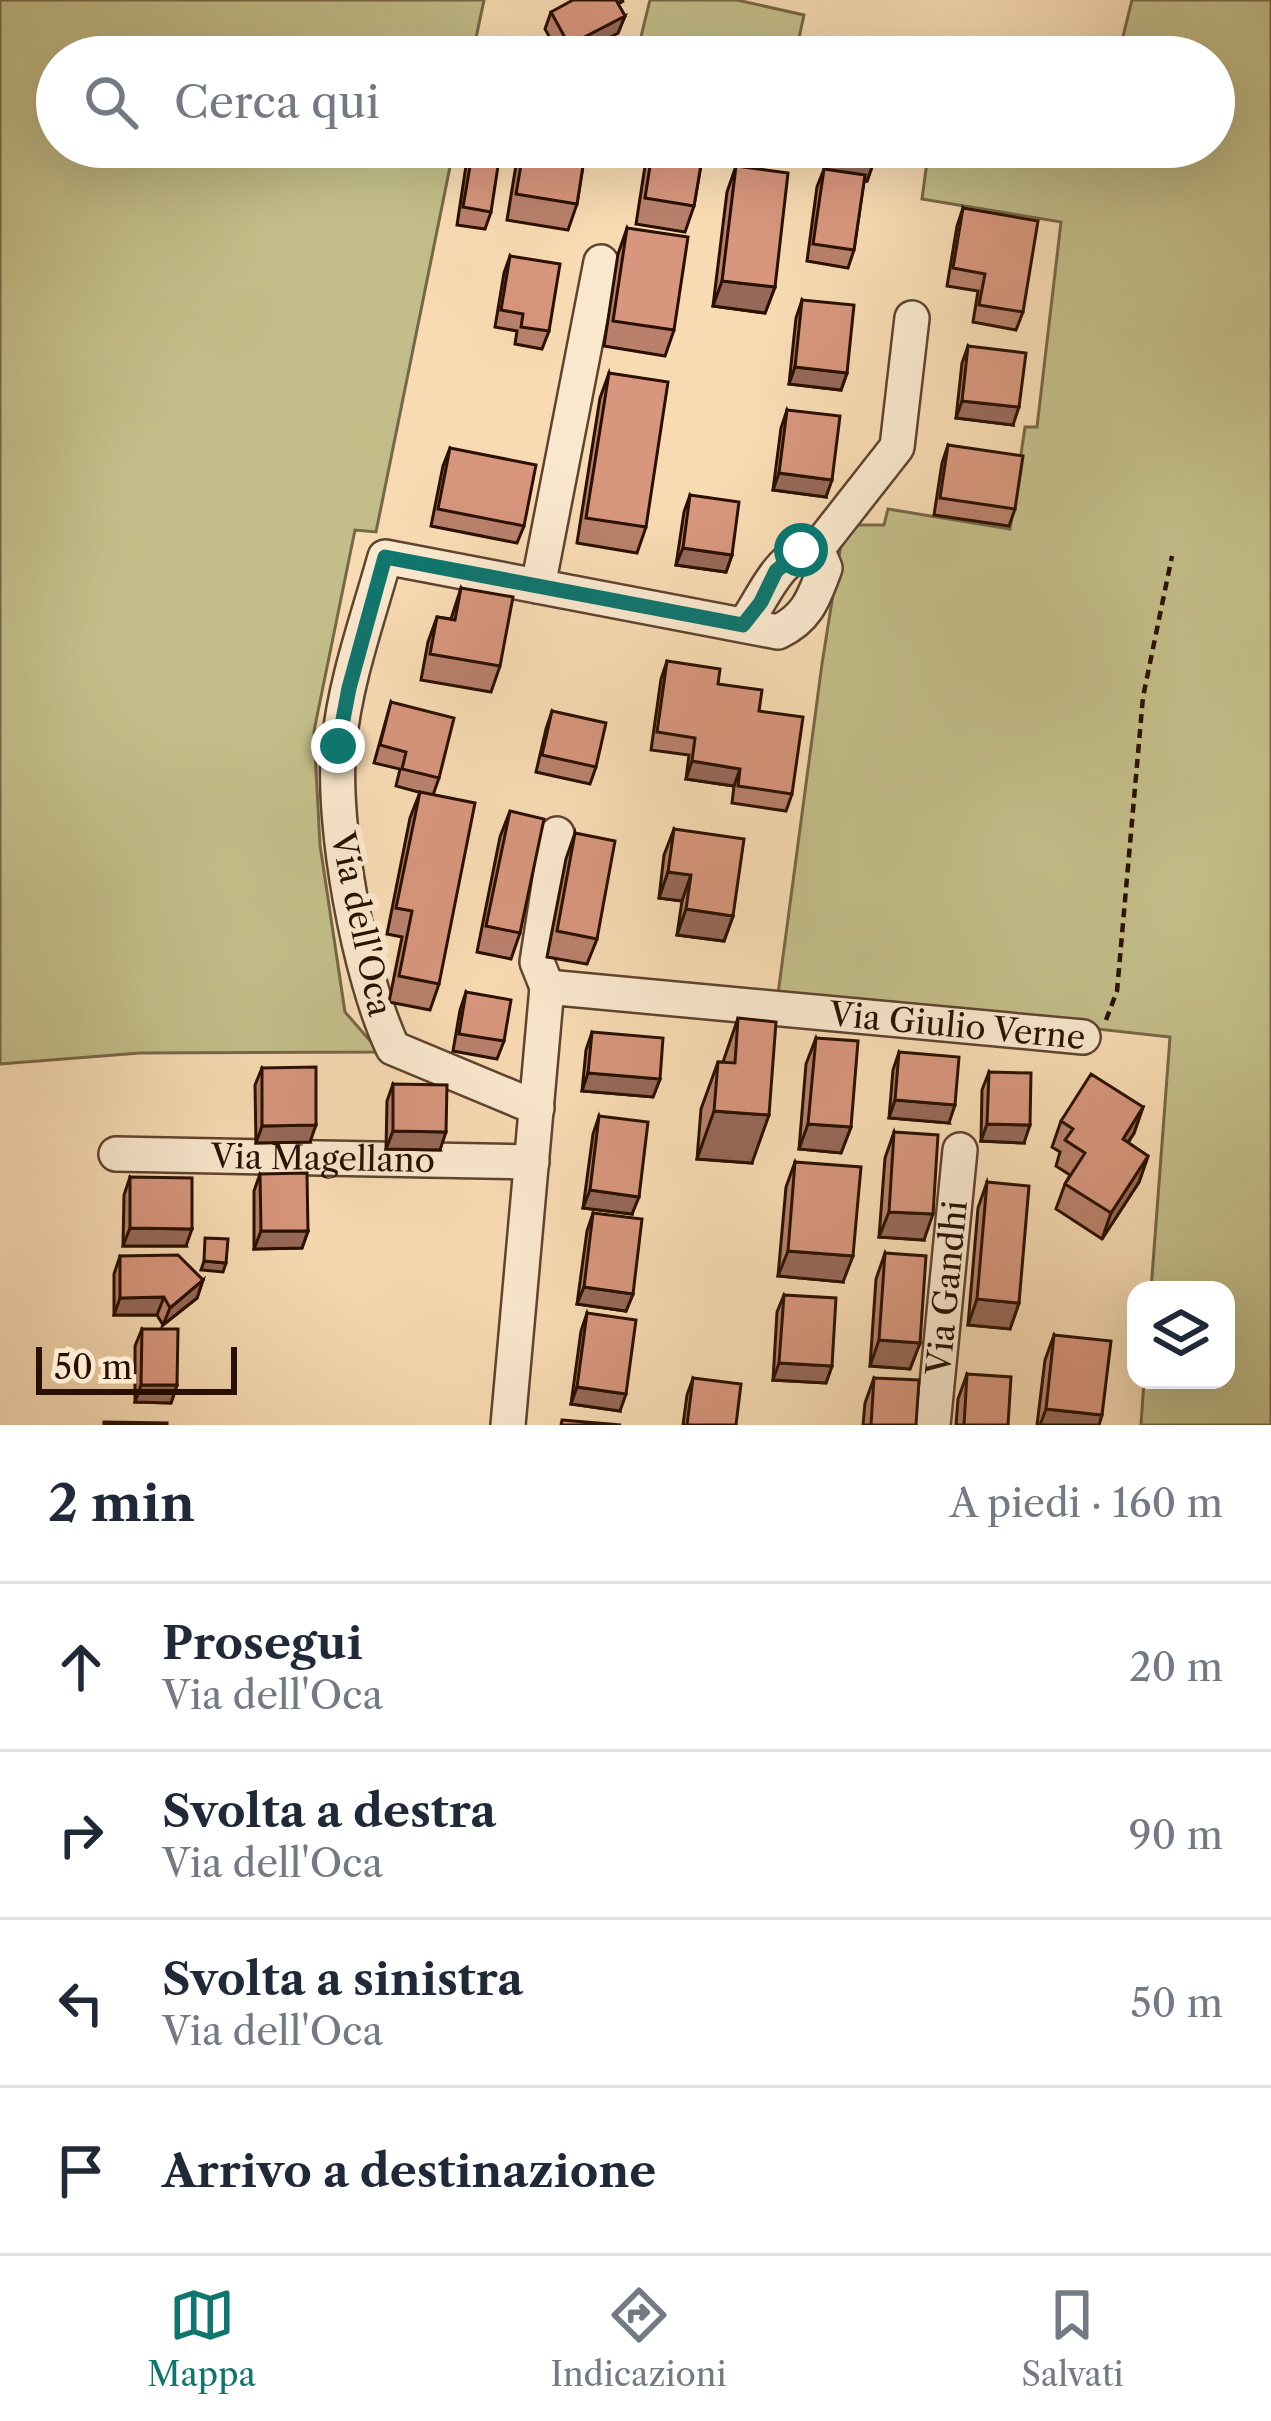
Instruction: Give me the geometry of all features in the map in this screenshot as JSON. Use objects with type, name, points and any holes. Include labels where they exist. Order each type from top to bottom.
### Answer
[{"type":"street","points":[[538,586],[601,262]]},
{"type":"street","points":[[743,625],[776,571],[801,550],[817,549],[897,447],[912,318]]},
{"type":"street","name":"Via dell'Oca","points":[[537,1108],[393,1048],[377,1015],[340,842],[338,746],[385,557],[778,632],[810,608],[825,568],[817,549]]},
{"type":"street","points":[[508,1425],[547,987],[537,962],[557,834]]},
{"type":"street","name":"Via Giulio Verne","points":[[547,987],[1083,1036]]},
{"type":"street","name":"Via Gandhi","points":[[933,1425],[960,1150]]},
{"type":"street","name":"Via Magellano","points":[[116,1154],[532,1162]]},
{"type":"path","name":"Via Giulio Verne","points":[[1083,1036],[1103,1027],[1117,991],[1143,697],[1172,556]]},
{"type":"shaded area","points":[[0,0],[484,0],[476,36],[36,36],[36,168],[450,168],[376,532],[355,530],[314,731],[320,845],[345,1012],[380,1052],[140,1053],[0,1064]]},
{"type":"shaded area","points":[[650,0],[737,0],[804,15],[799,36],[641,36]]},
{"type":"shaded area","points":[[1132,0],[1271,0],[1271,1425],[1141,1425],[1143,1389],[1235,1389],[1235,1281],[1152,1281],[1170,1037],[778,994],[822,664],[847,525],[884,525],[888,509],[1010,529],[1025,427],[1037,427],[1061,222],[922,199],[926,168],[1235,168],[1235,36],[1123,36]]},
{"type":"building","points":[[573,0],[616,0],[625,16],[586,36],[564,36],[551,12]]},
{"type":"building","points":[[470,168],[498,168],[491,212],[463,207]]},
{"type":"building","points":[[520,168],[583,168],[577,204],[516,194]]},
{"type":"building","points":[[650,168],[700,168],[694,206],[645,198]]},
{"type":"building","points":[[736,168],[788,173],[775,287],[722,281]]},
{"type":"building","points":[[824,169],[865,175],[854,250],[813,244]]},
{"type":"building","points":[[963,208],[1038,221],[1023,312],[979,305],[985,274],[953,268]]},
{"type":"building","points":[[627,228],[688,237],[674,330],[613,321]]},
{"type":"building","points":[[510,256],[560,264],[549,331],[521,327],[523,314],[501,310]]},
{"type":"building","points":[[802,300],[854,305],[847,373],[795,367]]},
{"type":"building","points":[[968,346],[1026,353],[1019,407],[962,401]]},
{"type":"building","points":[[609,373],[668,382],[646,527],[586,518]]},
{"type":"building","points":[[787,410],[840,416],[832,480],[779,473]]},
{"type":"building","points":[[948,445],[1023,456],[1015,509],[940,498]]},
{"type":"building","points":[[450,448],[536,465],[524,526],[438,509]]},
{"type":"building","points":[[690,495],[739,502],[732,555],[683,548]]},
{"type":"building","points":[[461,588],[513,597],[500,666],[430,654],[437,617],[455,620]]},
{"type":"building","points":[[667,661],[720,669],[718,684],[762,690],[759,711],[803,717],[792,794],[738,786],[740,769],[692,761],[695,738],[657,732]]},
{"type":"building","points":[[391,702],[454,718],[439,778],[402,769],[406,752],[380,745]]},
{"type":"building","points":[[552,711],[606,723],[596,767],[542,755]]},
{"type":"building","points":[[420,792],[475,803],[439,984],[399,976],[412,911],[396,908]]},
{"type":"building","points":[[510,811],[544,819],[520,933],[486,926]]},
{"type":"building","points":[[674,829],[744,839],[733,916],[686,909],[691,875],[668,872]]},
{"type":"building","points":[[575,833],[615,841],[597,939],[557,931]]},
{"type":"building","points":[[466,992],[511,1000],[504,1041],[459,1034]]},
{"type":"building","points":[[738,1018],[776,1022],[769,1115],[714,1111],[718,1062],[735,1063]]},
{"type":"building","points":[[592,1032],[663,1038],[660,1079],[588,1073]]},
{"type":"building","points":[[816,1038],[858,1041],[851,1127],[808,1124]]},
{"type":"building","points":[[899,1052],[959,1057],[955,1105],[895,1100]]},
{"type":"building","points":[[316,1067],[316,1125],[262,1126],[262,1068]]},
{"type":"building","points":[[989,1072],[1031,1073],[1030,1125],[987,1124]]},
{"type":"building","points":[[1091,1074],[1143,1107],[1123,1139],[1148,1156],[1111,1213],[1065,1184],[1085,1153],[1065,1140],[1073,1129],[1061,1121]]},
{"type":"building","points":[[393,1084],[447,1085],[446,1132],[393,1131]]},
{"type":"building","points":[[599,1116],[648,1122],[639,1197],[590,1190]]},
{"type":"building","points":[[894,1132],[938,1135],[933,1214],[889,1212]]},
{"type":"building","points":[[795,1162],[861,1167],[853,1256],[788,1251]]},
{"type":"building","points":[[307,1173],[308,1231],[261,1231],[260,1174]]},
{"type":"building","points":[[130,1177],[192,1178],[192,1229],[130,1228]]},
{"type":"building","points":[[987,1182],[1029,1186],[1019,1303],[977,1299]]},
{"type":"building","points":[[593,1213],[642,1219],[633,1294],[584,1287]]},
{"type":"building","points":[[205,1238],[228,1239],[226,1263],[204,1261]]},
{"type":"building","points":[[885,1253],[926,1256],[920,1343],[879,1340]]},
{"type":"building","points":[[178,1255],[203,1280],[170,1308],[164,1297],[120,1298],[120,1256]]},
{"type":"building","points":[[784,1295],[836,1298],[832,1366],[779,1363]]},
{"type":"building","points":[[587,1313],[636,1320],[626,1394],[577,1387]]},
{"type":"building","points":[[142,1329],[178,1329],[177,1385],[141,1385]]},
{"type":"building","points":[[1054,1335],[1111,1341],[1102,1415],[1046,1409]]},
{"type":"building","points":[[967,1374],[1011,1377],[1008,1425],[964,1425]]},
{"type":"building","points":[[693,1378],[741,1384],[736,1425],[687,1425]]},
{"type":"building","points":[[874,1378],[919,1380],[916,1425],[871,1425]]},
{"type":"building","points":[[562,1420],[621,1425],[561,1425]]},
{"type":"building","points":[[167,1423],[167,1425],[104,1425]]},
{"type":"route","points":[[338,746],[385,557],[743,625],[776,571],[801,550]]}]
